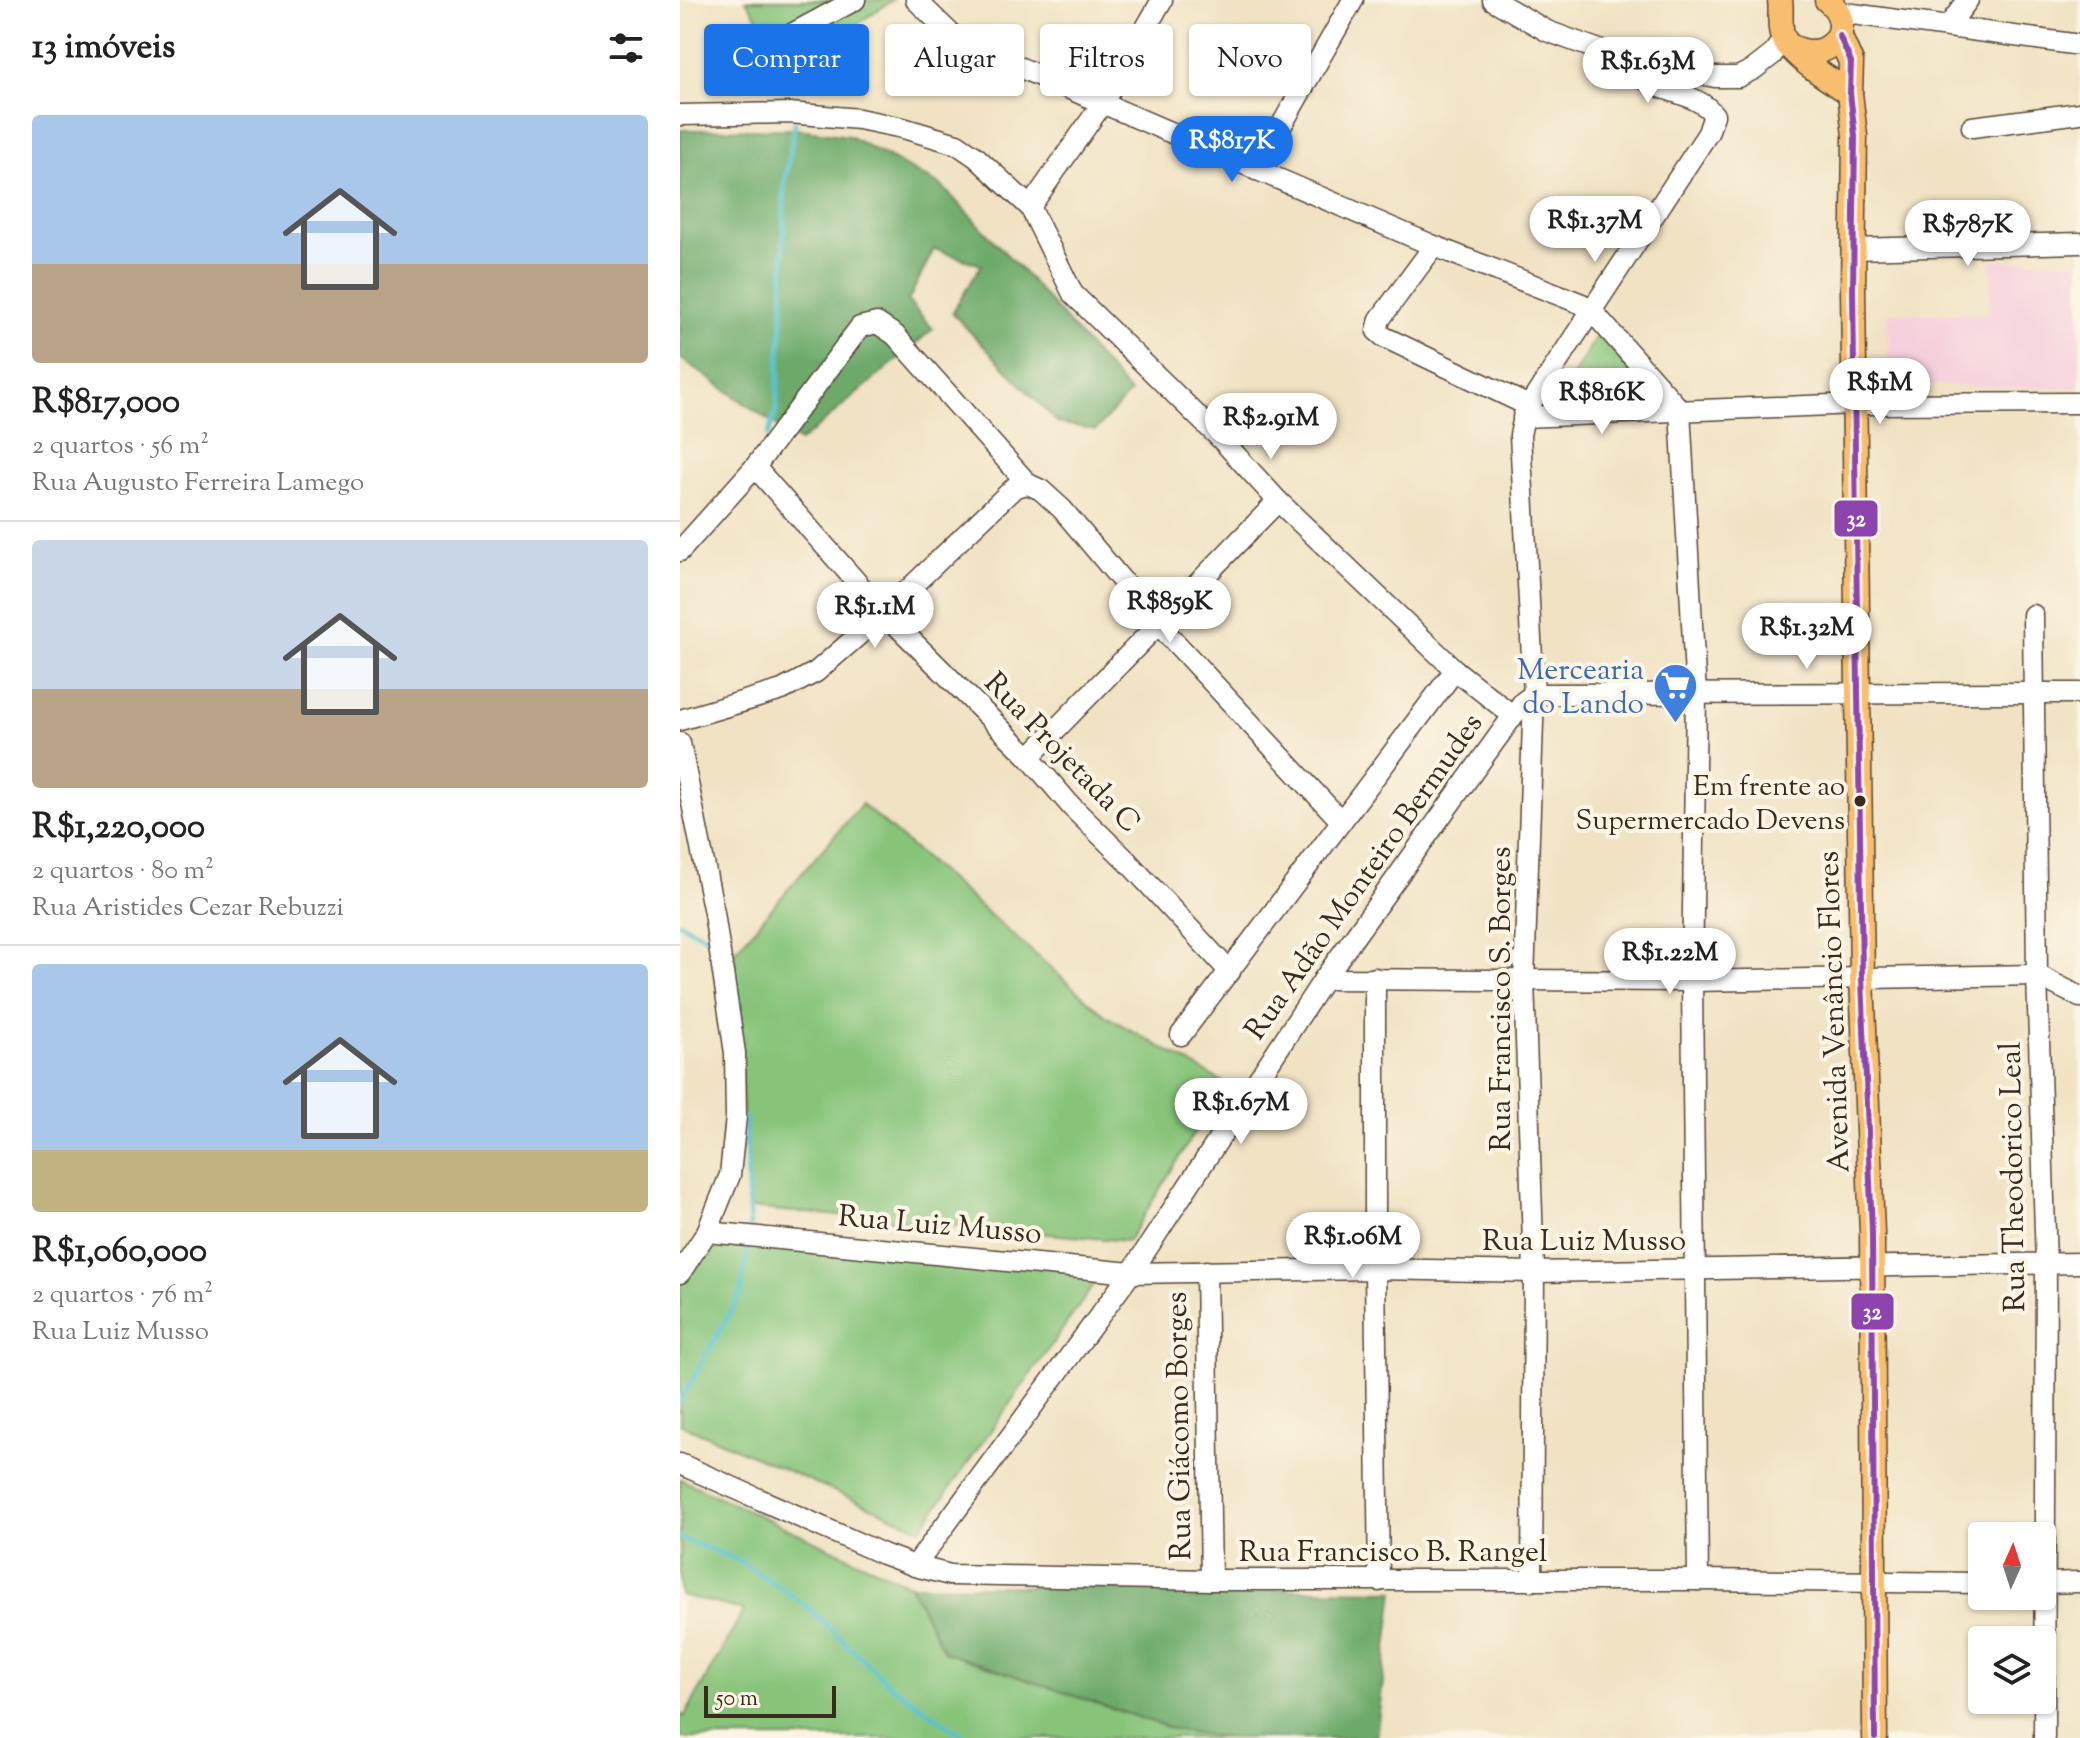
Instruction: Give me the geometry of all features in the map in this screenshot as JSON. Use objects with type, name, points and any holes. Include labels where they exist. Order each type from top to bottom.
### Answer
[{"type":"main road","points":[[1786,20],[1804,54],[1819,53],[1831,47],[1835,16]]},
{"type":"main road","name":"Avenida Venâncio Flores","points":[[1835,16],[1851,62],[1850,93],[1855,136],[1858,693],[1862,977],[1872,1268],[1875,1738]]},
{"type":"main road","points":[[1786,20],[1818,71],[1850,93]]},
{"type":"street","points":[[810,24],[855,0]]},
{"type":"street","points":[[916,0],[951,34],[1102,104],[1434,246],[1582,304],[1591,310],[1680,410],[1696,695],[1692,981],[1698,1580]]},
{"type":"street","points":[[1030,207],[1102,104],[1162,0]]},
{"type":"street","points":[[1256,170],[1353,0]]},
{"type":"street","points":[[1493,0],[1547,31],[1624,59],[1697,74],[1738,77],[1764,63],[1786,20]]},
{"type":"street","points":[[1949,25],[1968,0]]},
{"type":"street","points":[[1835,16],[1949,25],[2080,45]]},
{"type":"street","points":[[1526,411],[1713,123],[1714,115],[1703,104],[1650,82],[1624,59]]},
{"type":"street","points":[[680,115],[790,113],[848,117],[903,128],[957,144],[998,176],[1030,207],[1073,294],[1221,439],[1278,501],[1455,670],[1512,715]]},
{"type":"street","points":[[1972,127],[2080,113]]},
{"type":"street","points":[[1854,249],[2080,243]]},
{"type":"street","points":[[1434,246],[1380,319],[1377,331],[1526,411],[2080,403]]},
{"type":"street","points":[[680,551],[755,467],[860,327],[877,323],[895,335],[1021,486],[1041,490],[1062,509],[1159,625],[1341,821]]},
{"type":"street","name":"Rua Francisco S. Borges","points":[[1526,411],[1520,435],[1534,694],[1524,980],[1534,1272],[1532,1581]]},
{"type":"street","name":"Rua Projetada C","points":[[755,467],[884,613],[1029,757],[1071,806],[1128,862],[1230,972]]},
{"type":"street","points":[[680,720],[782,690],[816,672],[1021,486]]},
{"type":"street","points":[[1029,757],[1278,501]]},
{"type":"street","name":"Rua Theodorico Leal","points":[[2033,615],[2037,975],[2046,1264],[2043,1522]]},
{"type":"street","name":"Rua Adão Monteiro Bermudes","points":[[1181,1035],[1455,670]]},
{"type":"street","points":[[1534,694],[2080,693]]},
{"type":"street","name":"Rua Adão Monteiro Bermudes","points":[[915,1566],[1131,1273],[1324,979],[1512,715],[1534,694]]},
{"type":"street","points":[[680,743],[714,913],[735,1053],[736,1117],[730,1175],[707,1232],[680,1273]]},
{"type":"street","points":[[1324,979],[1692,981],[2037,975],[2080,997]]},
{"type":"street","points":[[1375,978],[1379,1581]]},
{"type":"street","name":"Rua Luiz Musso","points":[[707,1232],[1131,1273],[1375,1269],[1534,1272],[2080,1263]]},
{"type":"street","name":"Rua Giácomo Borges","points":[[1206,1271],[1211,1580]]},
{"type":"street","name":"Rua Francisco B. Rangel","points":[[680,1464],[915,1566],[950,1575],[1211,1580],[1968,1583]]},
{"type":"street","points":[[2056,1583],[2080,1582]]},
{"type":"street","name":"Rua Theodorico Leal","points":[[2042,1610],[2044,1738]]},
{"type":"shaded area","points":[[1991,260],[2080,262],[2080,389],[1888,384],[1888,313],[1989,313]]},
{"type":"green space","points":[[746,0],[893,0],[857,24],[762,24]]},
{"type":"green space","points":[[798,129],[849,136],[942,186],[1027,276],[1130,393],[1096,430],[1058,423],[952,313],[981,265],[934,249],[908,301],[933,329],[800,442],[680,358],[680,130]]},
{"type":"green space","points":[[1598,333],[1651,396],[1553,410]]},
{"type":"green space","points":[[862,804],[1106,1016],[1225,1083],[1128,1241],[749,1208],[734,952]]},
{"type":"green space","points":[[713,1237],[1105,1269],[921,1529],[680,1424],[680,1283]]},
{"type":"green space","points":[[680,1479],[910,1585],[944,1652],[1173,1729],[1227,1738],[680,1738],[680,1714],[685,1716],[744,1610],[680,1595]]},
{"type":"green space","points":[[910,1585],[1394,1591],[1376,1738],[1227,1738],[1173,1729],[944,1652]]},
{"type":"waterway","points":[[768,436],[776,410],[783,305],[784,187],[795,123]]},
{"type":"waterway","points":[[680,923],[711,940]]},
{"type":"waterway","points":[[729,958],[738,989],[740,1023]]},
{"type":"waterway","points":[[745,1117],[750,1230]]},
{"type":"waterway","points":[[680,1402],[741,1293],[749,1240]]},
{"type":"waterway","points":[[680,1538],[738,1560],[803,1603],[890,1685],[966,1738]]},
{"type":"transit line","name":"32","points":[[1839,35],[1851,62],[1850,93],[1855,136],[1853,289],[1858,693],[1862,977],[1872,1233],[1875,1738]]},
{"type":"place","name":"Mercearia do Lando","points":[[1675,725]]},
{"type":"place","name":"Em frente ao Supermercado Devens","points":[[1860,801]]}]
